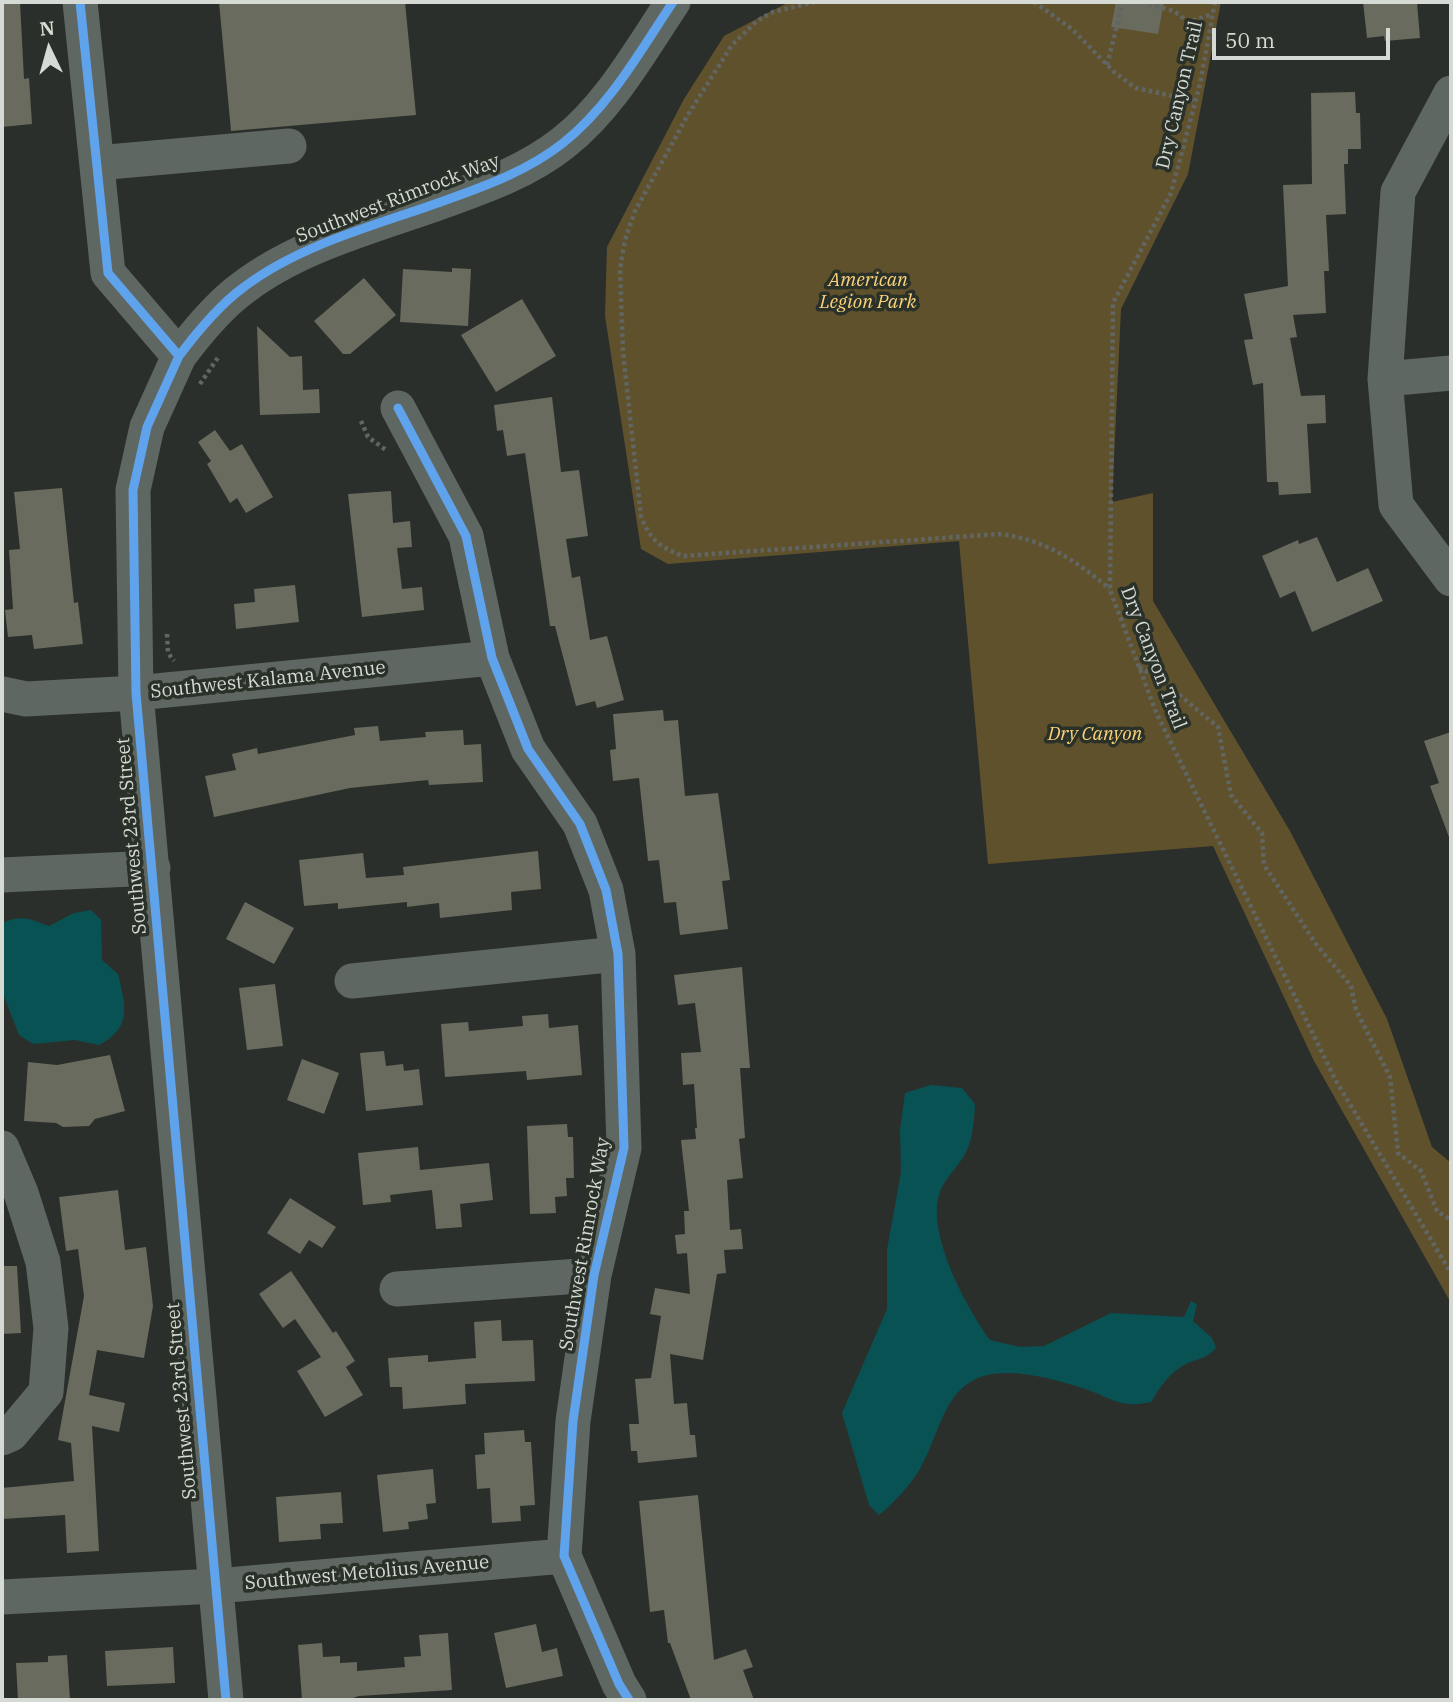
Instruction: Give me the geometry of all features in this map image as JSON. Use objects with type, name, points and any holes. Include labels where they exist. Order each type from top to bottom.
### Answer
[{"type":"street","points":[[80,2],[108,273],[178,356]]},
{"type":"street","name":"Southwest Rimrock Way","points":[[178,356],[198,330],[243,287],[303,253],[508,177],[563,144],[611,95],[673,2]]},
{"type":"street","points":[[1451,93],[1398,191],[1385,379],[1396,505],[1451,579]]},
{"type":"street","points":[[97,163],[289,146]]},
{"type":"street","name":"Southwest 23rd Street","points":[[178,356],[147,427],[134,490],[136,693],[226,1700]]},
{"type":"street","points":[[1385,379],[1451,373]]},
{"type":"street","name":"Southwest Rimrock Way","points":[[398,408],[466,536],[492,658],[528,749],[580,824],[606,890],[618,954],[624,1148],[594,1275],[573,1421],[564,1556],[619,1684],[629,1700]]},
{"type":"street","name":"Southwest Kalama Avenue","points":[[2,694],[26,699],[136,693],[492,658]]},
{"type":"street","points":[[2,875],[153,868]]},
{"type":"street","points":[[352,981],[618,954]]},
{"type":"street","points":[[2,1148],[21,1193],[43,1262],[51,1328],[46,1392],[11,1434],[2,1438]]},
{"type":"street","points":[[397,1289],[594,1275]]},
{"type":"street","name":"Southwest Metolius Avenue","points":[[2,1597],[216,1587],[564,1556]]},
{"type":"path","points":[[815,2],[773,12],[757,21],[732,45],[689,113],[635,211],[625,240],[620,270],[622,352],[641,517],[650,536],[661,548],[683,555],[999,534],[1025,537],[1055,548],[1085,568],[1110,590]]},
{"type":"path","points":[[1034,2],[1072,29],[1107,65],[1136,88],[1196,101]]},
{"type":"path","points":[[1048,2],[1050,12]]},
{"type":"path","points":[[1107,65],[1123,2]]},
{"type":"path","points":[[1142,2],[1174,10],[1188,22],[1213,14]]},
{"type":"path","points":[[1139,667],[1160,679],[1218,727],[1231,795],[1262,833],[1264,865],[1316,944],[1351,986],[1356,1010],[1390,1077],[1398,1153],[1421,1171],[1437,1211],[1451,1220]]},
{"type":"green space","name":"American Legion Park","points":[[789,2],[1221,2],[1188,174],[1121,309],[1112,502],[1153,493],[1153,601],[1290,831],[1387,1019],[1432,1147],[1451,1163],[1451,1303],[1314,1061],[1213,846],[988,864],[959,541],[668,564],[641,549],[605,316],[607,247],[684,99],[724,36]]},
{"type":"water","points":[[91,910],[101,920],[102,960],[118,974],[124,1006],[122,1024],[110,1038],[99,1045],[75,1040],[33,1044],[19,1035],[2,991],[2,923],[20,918],[49,926],[74,913]]},
{"type":"water","points":[[931,1085],[962,1088],[975,1104],[973,1131],[967,1150],[942,1187],[937,1204],[938,1223],[942,1244],[959,1288],[990,1340],[1020,1347],[1044,1346],[1111,1313],[1184,1317],[1191,1301],[1197,1304],[1193,1321],[1212,1338],[1216,1348],[1206,1356],[1180,1367],[1166,1380],[1151,1402],[1140,1404],[1116,1401],[1066,1383],[1026,1374],[986,1375],[971,1382],[949,1404],[918,1472],[902,1493],[879,1515],[869,1505],[842,1413],[887,1309],[887,1250],[901,1172],[900,1130],[905,1093]]},
{"type":"building","points":[[2,2],[20,2],[24,79],[29,78],[32,124],[2,127]]},
{"type":"building","points":[[219,2],[405,2],[416,115],[231,131]]},
{"type":"building","points":[[1116,2],[1164,2],[1158,34],[1111,27]]},
{"type":"building","points":[[1363,2],[1417,2],[1420,38],[1385,41],[1384,36],[1367,38]]},
{"type":"building","points":[[1355,92],[1356,113],[1360,113],[1361,149],[1348,149],[1348,164],[1344,164],[1346,214],[1326,215],[1329,271],[1324,271],[1326,313],[1293,315],[1297,337],[1290,338],[1301,396],[1325,395],[1326,423],[1307,424],[1311,493],[1279,495],[1278,482],[1267,482],[1263,383],[1253,385],[1244,340],[1253,339],[1244,294],[1288,286],[1283,185],[1312,184],[1311,93]]},
{"type":"building","points":[[452,268],[471,269],[468,326],[400,322],[403,269],[452,272]]},
{"type":"building","points":[[364,278],[396,315],[350,354],[343,354],[314,321]]},
{"type":"building","points":[[522,299],[556,356],[496,392],[461,335]]},
{"type":"building","points":[[257,326],[290,357],[302,356],[303,390],[319,389],[320,413],[260,415]]},
{"type":"building","points":[[552,397],[561,472],[579,470],[588,536],[566,539],[572,578],[580,576],[590,640],[607,636],[624,700],[597,708],[595,701],[576,706],[555,626],[550,626],[525,453],[507,456],[503,430],[497,431],[494,405]]},
{"type":"building","points":[[215,430],[230,451],[242,444],[273,497],[246,513],[237,498],[230,503],[207,464],[211,461],[198,442]]},
{"type":"building","points":[[62,488],[74,603],[78,602],[83,644],[34,649],[32,635],[8,637],[5,610],[13,609],[9,550],[20,549],[14,492]]},
{"type":"building","points":[[391,491],[393,523],[410,521],[412,547],[397,548],[402,589],[422,587],[424,610],[362,617],[348,494]]},
{"type":"building","points":[[1317,537],[1337,582],[1368,568],[1383,601],[1312,632],[1295,591],[1280,598],[1262,556],[1298,540],[1299,544]]},
{"type":"building","points":[[295,585],[299,622],[236,629],[234,604],[255,602],[254,589]]},
{"type":"building","points":[[663,710],[664,721],[678,720],[685,796],[718,793],[730,880],[722,881],[728,929],[680,935],[676,902],[664,903],[659,860],[648,861],[639,778],[613,781],[610,750],[616,749],[613,714]]},
{"type":"building","points":[[378,726],[380,741],[426,737],[425,732],[463,730],[464,745],[481,744],[483,782],[429,785],[428,780],[350,788],[214,817],[205,776],[236,770],[232,754],[257,748],[258,754],[355,735],[354,728]]},
{"type":"building","points":[[1451,732],[1449,837],[1430,786],[1439,783],[1424,741]]},
{"type":"building","points":[[538,851],[541,889],[511,892],[512,910],[440,918],[439,903],[407,907],[407,902],[338,909],[338,903],[304,906],[299,860],[363,853],[366,878],[404,875],[403,867]]},
{"type":"building","points":[[245,902],[294,928],[274,964],[226,939]]},
{"type":"building","points":[[742,967],[750,1068],[740,1068],[745,1138],[739,1139],[743,1178],[727,1180],[730,1230],[741,1229],[743,1249],[724,1250],[726,1273],[717,1274],[703,1360],[670,1354],[674,1404],[687,1403],[690,1435],[695,1435],[697,1457],[638,1463],[637,1451],[631,1451],[629,1424],[639,1424],[635,1379],[651,1378],[661,1316],[650,1314],[655,1288],[690,1294],[687,1253],[677,1254],[675,1235],[685,1234],[684,1211],[689,1211],[681,1140],[696,1139],[697,1128],[694,1084],[683,1085],[681,1053],[701,1052],[695,1003],[678,1005],[674,975]]},
{"type":"building","points":[[275,984],[283,1046],[247,1050],[239,988]]},
{"type":"building","points":[[548,1014],[549,1028],[578,1025],[582,1075],[527,1080],[526,1071],[445,1077],[441,1024],[468,1022],[469,1031],[523,1026],[522,1016]]},
{"type":"building","points":[[384,1051],[386,1066],[403,1064],[404,1071],[419,1069],[423,1105],[366,1111],[360,1053]]},
{"type":"building","points":[[110,1055],[125,1111],[95,1119],[89,1126],[63,1127],[56,1123],[24,1121],[28,1062],[57,1065]]},
{"type":"building","points":[[302,1059],[339,1073],[324,1114],[287,1100]]},
{"type":"building","points":[[567,1124],[568,1137],[573,1137],[574,1178],[566,1178],[567,1196],[555,1197],[556,1213],[530,1214],[527,1126]]},
{"type":"building","points":[[418,1147],[420,1170],[489,1163],[493,1200],[460,1204],[462,1227],[436,1229],[432,1190],[390,1195],[391,1202],[363,1205],[358,1153]]},
{"type":"building","points":[[118,1190],[125,1250],[146,1247],[153,1306],[144,1358],[97,1350],[89,1395],[125,1403],[119,1432],[92,1426],[99,1551],[67,1553],[65,1515],[2,1519],[2,1488],[74,1481],[71,1443],[58,1440],[84,1296],[78,1249],[66,1251],[59,1197]]},
{"type":"building","points":[[290,1198],[336,1227],[322,1248],[309,1240],[300,1254],[267,1233]]},
{"type":"building","points":[[2,1266],[17,1266],[21,1333],[2,1334]]},
{"type":"building","points":[[291,1271],[355,1361],[346,1367],[363,1395],[325,1417],[297,1371],[321,1357],[295,1319],[283,1328],[259,1294]]},
{"type":"building","points":[[501,1320],[502,1341],[533,1340],[535,1381],[465,1384],[466,1404],[403,1409],[402,1387],[390,1387],[388,1358],[428,1355],[428,1362],[476,1358],[474,1322]]},
{"type":"building","points":[[524,1430],[525,1442],[531,1442],[535,1505],[520,1506],[521,1521],[492,1523],[490,1488],[477,1489],[475,1455],[485,1454],[484,1433]]},
{"type":"building","points":[[433,1469],[436,1503],[426,1504],[428,1519],[408,1522],[409,1529],[383,1532],[377,1475]]},
{"type":"building","points":[[341,1492],[343,1523],[320,1524],[321,1539],[279,1542],[276,1497]]},
{"type":"building","points":[[698,1495],[714,1660],[746,1649],[753,1667],[743,1670],[754,1700],[691,1700],[668,1643],[664,1610],[650,1612],[639,1501]]},
{"type":"building","points":[[536,1624],[542,1652],[557,1648],[563,1676],[506,1688],[494,1633]]},
{"type":"building","points":[[448,1633],[452,1690],[359,1696],[347,1700],[302,1700],[298,1645],[322,1643],[323,1657],[340,1656],[340,1663],[357,1662],[357,1671],[405,1667],[404,1657],[421,1656],[419,1635]]},
{"type":"building","points":[[173,1647],[175,1683],[107,1686],[105,1651]]},
{"type":"building","points":[[67,1655],[70,1700],[18,1700],[16,1663],[48,1662],[48,1656]]},
{"type":"cycle path","points":[[80,2],[108,273],[179,356],[147,427],[133,490],[136,693],[226,1700]]},
{"type":"cycle path","points":[[179,356],[209,319],[235,294],[291,258],[316,246],[493,182],[550,153],[580,128],[610,95],[673,2]]},
{"type":"cycle path","points":[[398,408],[466,536],[492,658],[528,749],[580,824],[606,890],[618,954],[624,1148],[594,1275],[573,1421],[564,1556],[619,1684],[629,1700]]},
{"type":"park label","name":"Dry Canyon","points":[[1095,735]]}]
